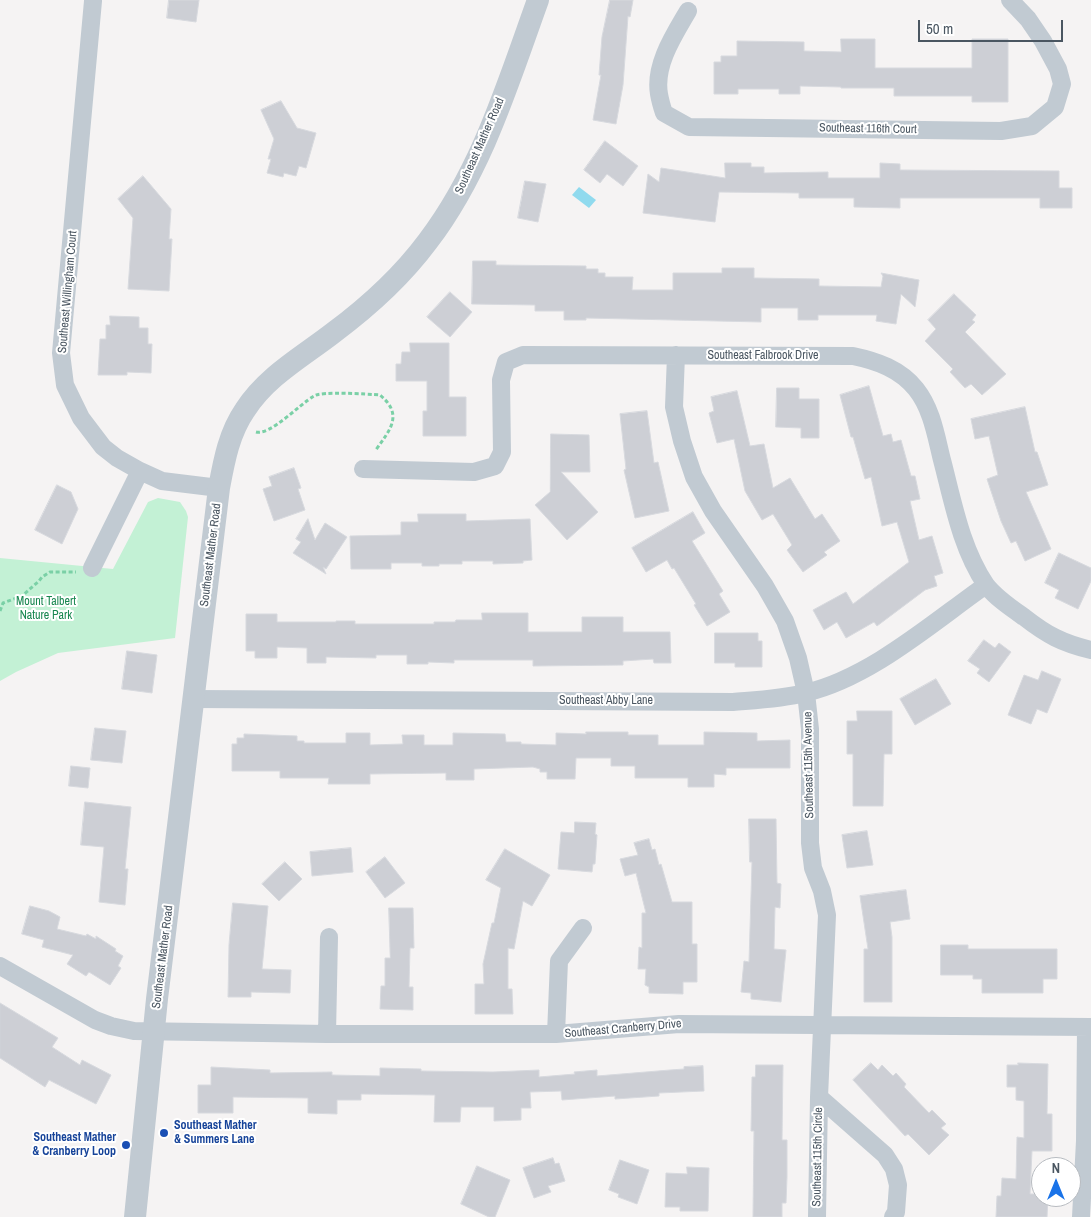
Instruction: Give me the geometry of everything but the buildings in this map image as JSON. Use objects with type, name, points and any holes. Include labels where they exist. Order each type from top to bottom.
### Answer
[{"type":"street","name":"Southeast Mather Road","points":[[135,1217],[154,1031],[219,488],[224,460],[236,425],[255,396],[268,382],[365,308],[385,290],[427,242],[459,195],[478,156],[505,90],[538,0]]},
{"type":"street","name":"Southeast 116th Court","points":[[688,11],[670,40],[660,72],[658,93],[664,113],[688,127],[1001,131],[1032,126],[1055,107],[1062,84],[1058,69],[1043,41],[1028,19],[1010,0]]},
{"type":"street","name":"Southeast Willingham Court","points":[[94,1],[61,353],[65,384],[81,418],[102,447],[117,458],[162,481],[219,488]]},
{"type":"street","name":"Southeast Falbrook Drive","points":[[363,469],[474,472],[495,466],[502,452],[501,380],[503,371],[506,362],[523,355],[853,356],[876,361],[899,373],[916,389],[929,411],[963,538],[986,585],[994,594],[1044,633],[1070,645],[1091,650]]},
{"type":"street","name":"Southeast 115th Avenue","points":[[676,356],[674,407],[682,441],[694,477],[713,511],[765,586],[785,621],[798,658],[806,693],[810,729],[810,843],[813,868],[822,891],[827,914],[822,1025]]},
{"type":"street","points":[[92,568],[140,471]]},
{"type":"street","name":"Southeast Abby Lane","points":[[194,699],[733,702],[774,699],[806,693],[848,678],[881,660],[986,585]]},
{"type":"street","points":[[556,1034],[559,961],[583,928]]},
{"type":"street","points":[[327,1034],[329,936]]},
{"type":"street","name":"Southeast Cranberry Drive","points":[[0,966],[95,1020],[110,1026],[134,1031],[327,1034],[556,1034],[679,1024],[1088,1027]]},
{"type":"street","name":"Southeast 115th Circle","points":[[817,1217],[822,1025]]},
{"type":"street","points":[[1081,1217],[1088,1027]]},
{"type":"street","name":"Southeast 115th Circle","points":[[819,1097],[885,1155],[894,1169],[898,1185],[896,1212],[893,1217]]},
{"type":"path","points":[[236,425],[258,434],[269,430],[316,394],[380,394],[388,402],[393,413],[393,424],[363,469]]},
{"type":"path","points":[[0,610],[3,603],[22,596],[50,572],[90,572],[92,568]]},
{"type":"green space","name":"Mount Talbert Nature Park","points":[[158,498],[180,502],[188,517],[175,638],[58,653],[0,681],[0,558],[113,569],[148,502]]},
{"type":"water","points":[[579,187],[596,200],[589,208],[572,195]]},
{"type":"place","name":"Southeast Mather & Summers Lane","points":[[164,1133]]},
{"type":"place","name":"Southeast Mather & Cranberry Loop","points":[[126,1145]]}]
